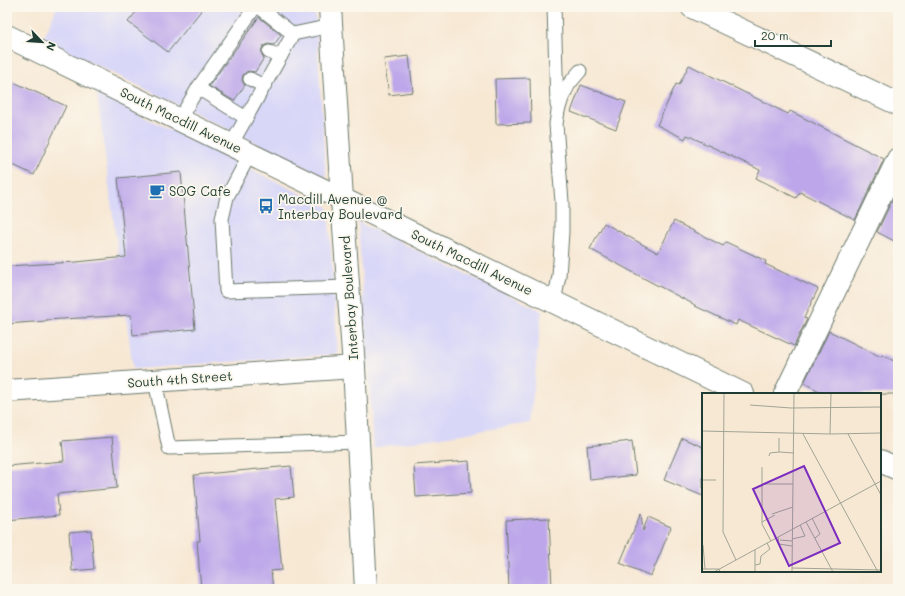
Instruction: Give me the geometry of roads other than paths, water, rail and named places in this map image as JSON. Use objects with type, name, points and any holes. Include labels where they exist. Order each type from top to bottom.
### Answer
[{"type":"street","points":[[692,7],[898,104]]},
{"type":"street","name":"Interbay Boulevard","points":[[330,17],[354,367],[366,589]]},
{"type":"street","name":"South Macdill Avenue","points":[[7,36],[741,393]]},
{"type":"street","points":[[786,393],[898,159]]},
{"type":"street","name":"South 4th Street","points":[[7,391],[354,367]]},
{"type":"street","points":[[881,462],[898,470]]},
{"type":"lane","points":[[179,120],[198,88],[220,64],[238,39],[257,7],[293,34]]},
{"type":"lane","points":[[554,7],[558,111]]},
{"type":"lane","points":[[330,17],[293,34],[275,54],[264,86],[246,118],[241,150],[222,219],[226,291],[348,287]]},
{"type":"lane","points":[[554,302],[560,276],[562,232],[562,202],[556,124],[562,98],[569,84],[580,71]]},
{"type":"lane","points":[[250,79],[264,86]]},
{"type":"lane","points":[[198,88],[246,118]]},
{"type":"lane","points":[[155,381],[170,448],[358,442]]},
{"type":"place","name":"SOG Cafe","points":[[157,191]]},
{"type":"place","name":"Macdill Avenue @ Interbay Boulevard","points":[[266,206]]}]
